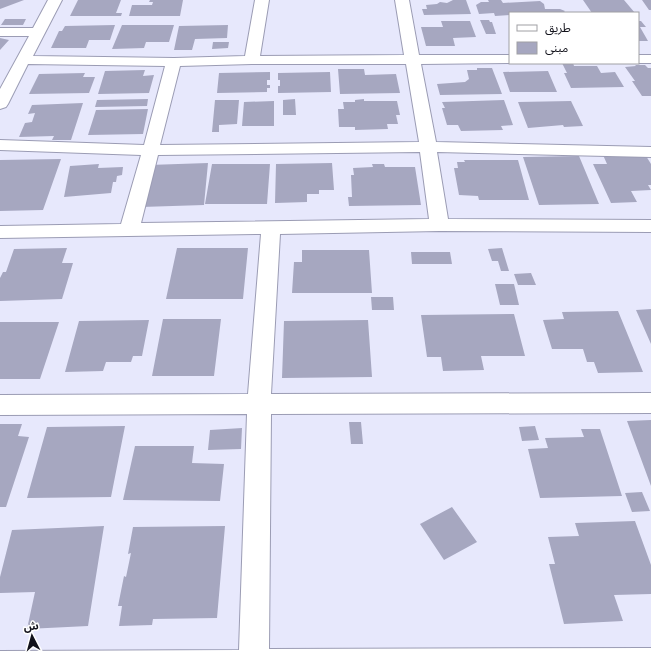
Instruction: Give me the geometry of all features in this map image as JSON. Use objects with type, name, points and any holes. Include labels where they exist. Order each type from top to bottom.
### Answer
[{"type":"street","points":[[0,104],[55,0]]},
{"type":"street","points":[[252,60],[262,0]]},
{"type":"street","points":[[402,0],[428,147],[439,225]]},
{"type":"street","points":[[0,32],[37,32]]},
{"type":"street","points":[[23,60],[174,62],[413,58],[509,59]]},
{"type":"street","points":[[639,59],[651,59]]},
{"type":"street","points":[[129,231],[174,62]]},
{"type":"street","points":[[0,145],[151,150],[428,147],[651,152]]},
{"type":"street","points":[[0,232],[439,225],[651,226]]},
{"type":"street","points":[[254,665],[259,404],[271,228]]},
{"type":"street","points":[[0,405],[651,403]]},
{"type":"street","points":[[0,666],[651,663]]},
{"type":"building","points":[[0,0],[24,0],[0,9]]},
{"type":"building","points":[[78,0],[121,0],[116,13],[122,13],[121,16],[70,16]]},
{"type":"building","points":[[150,0],[183,0],[180,16],[129,16],[132,5],[152,5],[153,2],[149,2]]},
{"type":"building","points":[[453,0],[466,0],[471,14],[424,15],[422,9],[427,9],[426,5],[437,4],[440,2],[447,3]]},
{"type":"building","points":[[488,0],[501,0],[503,3],[540,1],[544,4],[545,9],[560,9],[565,11],[509,12],[509,15],[495,16],[494,13],[479,14],[476,5],[481,2],[489,2]]},
{"type":"building","points":[[583,0],[624,0],[634,12],[591,12]]},
{"type":"building","points":[[642,0],[651,0],[651,10],[649,10]]},
{"type":"building","points":[[5,19],[26,19],[23,25],[1,25]]},
{"type":"building","points":[[480,20],[489,20],[492,22],[496,34],[486,34]]},
{"type":"building","points":[[441,21],[470,21],[476,37],[453,38],[455,46],[426,46],[421,27],[443,27]]},
{"type":"building","points":[[639,21],[641,21],[646,27],[640,27],[648,41],[639,41]]},
{"type":"building","points":[[115,25],[110,40],[89,40],[86,48],[51,48],[59,31],[62,31],[65,26]]},
{"type":"building","points":[[122,25],[174,25],[169,42],[146,42],[144,48],[112,49]]},
{"type":"building","points":[[228,25],[227,38],[195,39],[192,50],[174,50],[179,26]]},
{"type":"building","points":[[0,38],[9,40],[0,50]]},
{"type":"building","points":[[213,42],[229,42],[228,48],[212,49]]},
{"type":"building","points":[[562,64],[573,64],[574,66],[597,66],[601,73],[615,72],[624,87],[571,88],[564,73],[567,73]]},
{"type":"building","points":[[635,65],[645,65],[648,68],[651,68],[651,96],[642,96],[632,81],[635,81],[625,67],[636,66]]},
{"type":"building","points":[[477,68],[492,68],[502,94],[440,95],[437,84],[465,82],[469,79],[467,70],[477,70]]},
{"type":"building","points":[[338,69],[364,69],[365,75],[396,74],[400,93],[340,94]]},
{"type":"building","points":[[145,70],[143,76],[154,75],[149,93],[98,94],[105,71]]},
{"type":"building","points":[[548,71],[557,92],[510,92],[503,72]]},
{"type":"building","points":[[270,72],[270,80],[267,80],[267,85],[270,85],[270,88],[267,88],[267,92],[217,93],[219,73]]},
{"type":"building","points":[[330,72],[331,92],[278,93],[280,80],[278,80],[278,73]]},
{"type":"building","points":[[85,73],[83,77],[95,77],[89,93],[29,94],[39,74]]},
{"type":"building","points":[[148,99],[147,106],[95,107],[97,100]]},
{"type":"building","points":[[295,99],[296,115],[283,115],[283,100]]},
{"type":"building","points":[[364,99],[364,101],[397,101],[400,115],[396,115],[398,124],[387,124],[388,129],[355,130],[355,127],[339,127],[338,109],[344,109],[343,102],[355,102],[355,100]]},
{"type":"building","points":[[215,100],[239,100],[237,124],[219,125],[219,132],[212,132]]},
{"type":"building","points":[[504,100],[513,125],[501,126],[503,130],[461,131],[458,125],[447,125],[442,108],[445,108],[442,102]]},
{"type":"building","points":[[274,101],[274,126],[242,126],[244,102]]},
{"type":"building","points":[[571,101],[583,126],[564,127],[563,125],[528,128],[518,102]]},
{"type":"building","points":[[83,103],[71,140],[52,140],[54,136],[19,137],[25,123],[32,122],[35,113],[28,114],[32,105]]},
{"type":"building","points":[[148,109],[143,134],[88,135],[96,110]]},
{"type":"building","points":[[603,155],[646,156],[651,164],[651,185],[648,185],[651,190],[631,191],[637,202],[611,203],[593,164],[607,164]]},
{"type":"building","points":[[579,156],[599,204],[539,205],[523,157]]},
{"type":"building","points":[[61,159],[43,210],[0,211],[0,160]]},
{"type":"building","points":[[464,160],[518,160],[529,200],[479,200],[478,196],[459,195],[454,168],[458,168],[457,162],[465,162]]},
{"type":"building","points":[[208,163],[204,205],[141,207],[149,165]]},
{"type":"building","points":[[332,163],[334,190],[319,190],[319,194],[307,194],[307,202],[275,203],[276,164]]},
{"type":"building","points":[[99,164],[98,168],[123,167],[122,175],[117,176],[116,182],[113,182],[111,193],[64,197],[70,166]]},
{"type":"building","points":[[212,164],[270,164],[267,204],[205,204]]},
{"type":"building","points":[[372,164],[384,164],[385,167],[415,167],[421,205],[349,206],[348,197],[352,197],[351,175],[354,175],[353,168],[373,167]]},
{"type":"building","points":[[67,248],[62,263],[73,263],[62,299],[0,301],[0,278],[3,272],[6,272],[14,249]]},
{"type":"building","points":[[177,248],[248,248],[243,299],[166,299]]},
{"type":"building","points":[[502,248],[509,271],[501,271],[498,261],[492,261],[488,249]]},
{"type":"building","points":[[302,250],[369,250],[372,293],[292,293],[294,262],[302,262]]},
{"type":"building","points":[[411,252],[450,252],[452,264],[412,264]]},
{"type":"building","points":[[531,273],[536,285],[518,285],[514,274]]},
{"type":"building","points":[[495,284],[514,284],[519,305],[500,305]]},
{"type":"building","points":[[371,297],[393,297],[394,310],[372,310]]},
{"type":"building","points":[[651,309],[651,344],[636,310]]},
{"type":"building","points":[[618,311],[643,372],[598,373],[594,362],[587,362],[583,349],[552,349],[543,320],[564,319],[562,312]]},
{"type":"building","points":[[514,314],[525,356],[481,356],[484,370],[443,371],[441,357],[427,357],[421,315]]},
{"type":"building","points":[[163,319],[221,319],[214,376],[152,376]]},
{"type":"building","points":[[149,320],[142,356],[133,356],[131,362],[106,362],[103,371],[65,372],[79,321]]},
{"type":"building","points":[[368,320],[372,377],[282,378],[284,321]]},
{"type":"building","points":[[0,322],[59,322],[40,379],[0,379]]},
{"type":"building","points":[[651,420],[651,486],[627,421]]},
{"type":"building","points":[[349,422],[361,422],[363,444],[351,444]]},
{"type":"building","points":[[0,424],[22,424],[18,436],[29,437],[6,507],[0,507]]},
{"type":"building","points":[[125,426],[111,497],[27,498],[47,427]]},
{"type":"building","points":[[535,426],[539,440],[522,441],[519,427]]},
{"type":"building","points":[[242,428],[241,449],[208,450],[210,430]]},
{"type":"building","points":[[581,429],[600,429],[622,496],[540,498],[528,449],[548,448],[545,438],[584,437]]},
{"type":"building","points":[[135,446],[194,446],[192,463],[224,464],[220,501],[123,500]]},
{"type":"building","points":[[642,492],[650,511],[632,512],[625,493]]},
{"type":"building","points":[[452,507],[477,542],[444,560],[420,524]]},
{"type":"building","points":[[635,521],[651,565],[651,594],[614,595],[623,621],[564,624],[549,564],[555,564],[548,537],[579,536],[575,523]]},
{"type":"building","points":[[104,526],[88,626],[27,629],[35,592],[0,593],[0,577],[12,530]]},
{"type":"building","points":[[225,526],[217,618],[153,619],[152,625],[119,626],[122,606],[118,606],[124,576],[126,577],[131,553],[128,554],[133,527]]}]
